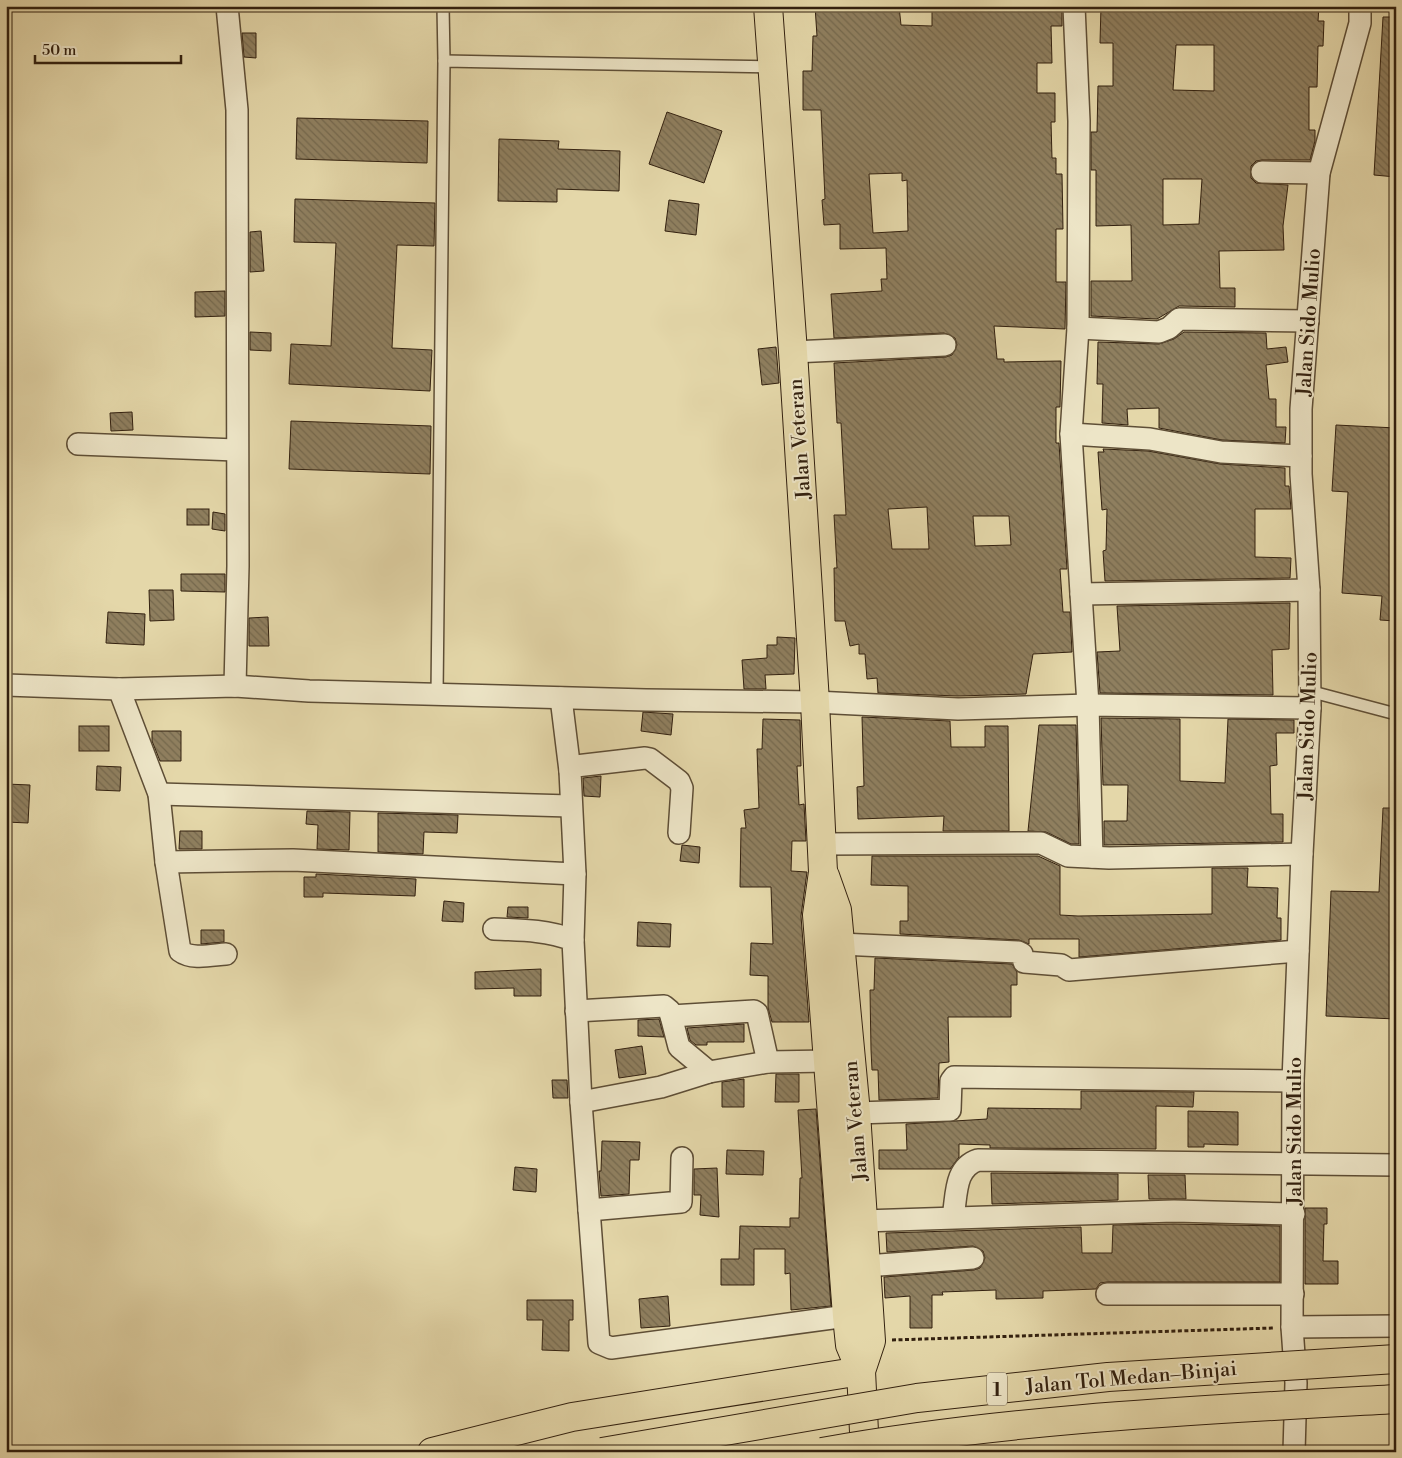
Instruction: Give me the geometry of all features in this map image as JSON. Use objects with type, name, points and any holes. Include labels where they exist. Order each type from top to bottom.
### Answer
[{"type":"main road","name":"Jalan Veteran","points":[[768,6],[793,352],[823,844],[823,872],[817,915],[847,1316],[850,1345],[862,1371]]},
{"type":"main road","name":"Jalan Veteran","points":[[823,872],[837,910],[856,1113],[871,1341],[862,1371],[865,1452]]},
{"type":"main road","name":"Jalan Tol Medan–Binjai","points":[[602,1452],[917,1398],[1108,1377],[1396,1359]]},
{"type":"main road","points":[[432,1452],[572,1417],[862,1371]]},
{"type":"main road","name":"Jalan Tol Medan–Binjai","points":[[822,1452],[919,1437],[1106,1416],[1396,1399]]},
{"type":"street","points":[[227,6],[238,110],[236,450],[238,566],[235,686]]},
{"type":"street","points":[[1074,6],[1080,120],[1078,328],[1071,434],[1088,705],[1092,857]]},
{"type":"street","name":"Jalan Sido Mulio","points":[[1294,1452],[1296,1383],[1292,1327],[1294,1214],[1292,1081],[1310,700],[1309,590],[1301,456],[1301,408],[1319,174],[1360,23],[1360,6]]},
{"type":"street","points":[[1262,172],[1319,174]]},
{"type":"street","points":[[1078,328],[1159,332],[1169,328],[1179,319],[1308,321]]},
{"type":"street","points":[[793,352],[945,345]]},
{"type":"street","points":[[1071,434],[1150,438],[1220,452],[1301,456]]},
{"type":"street","points":[[78,444],[236,450]]},
{"type":"street","points":[[1081,594],[1309,590]]},
{"type":"street","points":[[6,685],[119,689],[235,686],[310,691],[561,698],[815,702],[958,709],[1310,700]]},
{"type":"street","points":[[119,689],[159,794],[166,862],[180,950],[186,955],[193,956],[226,954]]},
{"type":"street","points":[[561,698],[570,771],[570,806],[575,874],[573,940],[576,1011],[599,1343],[611,1348],[847,1316]]},
{"type":"street","points":[[570,771],[576,766],[650,759],[679,781],[682,788],[678,833]]},
{"type":"street","points":[[159,794],[570,806]]},
{"type":"street","points":[[823,844],[1041,843],[1068,856],[1092,857],[1302,854]]},
{"type":"street","points":[[166,862],[293,860],[575,874]]},
{"type":"street","points":[[494,929],[544,931],[573,940]]},
{"type":"street","points":[[840,944],[1018,952],[1022,954],[1024,962],[1061,965],[1069,970],[1298,950]]},
{"type":"street","points":[[576,1011],[664,1006],[670,1011],[679,1047],[709,1072]]},
{"type":"street","points":[[671,1016],[754,1011],[757,1013],[768,1062]]},
{"type":"street","points":[[581,1102],[661,1087],[709,1072],[768,1062],[829,1061]]},
{"type":"street","points":[[856,1113],[950,1110],[951,1081],[954,1077],[1292,1081]]},
{"type":"street","points":[[589,1210],[681,1202],[682,1158]]},
{"type":"street","points":[[953,1217],[960,1172],[968,1163],[978,1160],[1293,1162],[1396,1166]]},
{"type":"street","points":[[863,1221],[1174,1211],[1294,1214]]},
{"type":"street","points":[[866,1266],[973,1258]]},
{"type":"street","points":[[1107,1294],[1293,1294]]},
{"type":"street","points":[[1292,1327],[1396,1326]]},
{"type":"lane","points":[[437,694],[443,6]]},
{"type":"lane","points":[[444,61],[773,67]]},
{"type":"lane","points":[[1310,700],[1396,714]]},
{"type":"path","points":[[871,1341],[1292,1327]]},
{"type":"building","points":[[815,6],[899,6],[901,25],[932,26],[932,6],[1062,6],[1062,26],[1051,26],[1052,63],[1037,63],[1037,93],[1055,93],[1055,122],[1051,122],[1052,158],[1056,158],[1056,174],[1062,174],[1063,229],[1056,229],[1056,282],[1066,282],[1065,329],[994,326],[997,359],[1004,359],[1004,362],[1061,361],[1060,407],[1056,407],[1056,443],[1059,443],[1067,569],[1060,569],[1063,612],[1070,612],[1072,652],[1033,654],[1026,694],[958,696],[878,693],[877,678],[867,679],[865,654],[859,654],[859,644],[850,646],[845,621],[835,621],[834,568],[837,568],[834,515],[846,515],[841,423],[837,423],[834,363],[946,357],[952,355],[957,345],[955,338],[944,333],[834,338],[831,294],[882,291],[881,279],[887,279],[886,248],[840,249],[840,224],[824,225],[822,200],[825,199],[821,110],[803,110],[803,71],[812,71],[813,36],[817,36]],"holes":[[[902,173],[902,181],[907,180],[908,231],[873,233],[869,174]],[[927,507],[929,549],[892,549],[888,509]],[[973,516],[1009,516],[1011,545],[975,546]]]},
{"type":"building","points":[[1101,6],[1128,6],[1148,10],[1148,6],[1319,6],[1318,21],[1324,21],[1323,46],[1318,46],[1317,87],[1309,87],[1309,130],[1315,130],[1315,141],[1310,160],[1262,160],[1256,161],[1251,166],[1251,178],[1256,183],[1288,185],[1283,226],[1284,250],[1219,251],[1220,288],[1235,288],[1235,307],[1179,306],[1157,319],[1091,316],[1091,281],[1132,281],[1131,225],[1096,226],[1096,170],[1091,170],[1091,132],[1097,132],[1098,86],[1113,86],[1113,43],[1100,43]],"holes":[[[1176,45],[1214,45],[1214,91],[1173,90]],[[1163,179],[1202,179],[1199,224],[1163,225]]]},
{"type":"building","points":[[1383,17],[1396,17],[1396,177],[1374,175]]},
{"type":"building","points":[[242,33],[256,33],[256,58],[244,57]]},
{"type":"building","points":[[667,112],[722,131],[704,183],[649,164]]},
{"type":"building","points":[[297,118],[428,121],[427,163],[296,159]]},
{"type":"building","points":[[499,139],[559,141],[558,149],[620,151],[619,191],[557,189],[557,202],[498,201]]},
{"type":"building","points":[[295,199],[435,203],[434,246],[397,245],[392,348],[432,350],[430,391],[289,384],[291,344],[331,346],[336,243],[294,242]]},
{"type":"building","points":[[669,200],[699,204],[696,235],[665,231]]},
{"type":"building","points":[[261,231],[264,271],[250,272],[250,232]]},
{"type":"building","points":[[225,291],[225,316],[195,317],[195,292]]},
{"type":"building","points":[[250,332],[271,333],[271,351],[250,350]]},
{"type":"building","points":[[1184,332],[1266,333],[1267,349],[1286,347],[1288,362],[1266,365],[1269,399],[1276,399],[1276,427],[1286,427],[1285,443],[1222,440],[1159,428],[1159,408],[1127,409],[1128,425],[1102,423],[1103,384],[1097,384],[1098,342],[1159,344],[1174,339]]},
{"type":"building","points":[[776,347],[779,383],[762,385],[758,349]]},
{"type":"building","points":[[132,412],[133,430],[111,431],[110,413]]},
{"type":"building","points":[[291,421],[431,426],[430,474],[289,469]]},
{"type":"building","points":[[1336,425],[1396,428],[1396,621],[1380,620],[1382,596],[1342,593],[1348,492],[1332,491]]},
{"type":"building","points":[[1103,449],[1148,451],[1220,464],[1285,468],[1285,486],[1289,486],[1291,509],[1255,509],[1255,557],[1291,558],[1290,578],[1105,581],[1103,551],[1106,550],[1107,509],[1102,510],[1098,452],[1104,452]]},
{"type":"building","points":[[187,509],[209,509],[209,525],[187,525]]},
{"type":"building","points":[[213,512],[225,514],[225,531],[212,529]]},
{"type":"building","points":[[181,574],[225,574],[225,592],[181,591]]},
{"type":"building","points":[[149,590],[173,590],[174,620],[150,621]]},
{"type":"building","points":[[1290,603],[1289,649],[1272,650],[1273,695],[1100,693],[1097,652],[1120,651],[1117,606]]},
{"type":"building","points":[[108,612],[145,614],[144,645],[106,643]]},
{"type":"building","points":[[268,617],[269,646],[249,646],[249,618]]},
{"type":"building","points":[[777,637],[795,638],[794,674],[765,675],[766,689],[744,689],[742,660],[767,658],[767,645],[777,645]]},
{"type":"building","points":[[643,712],[673,714],[671,735],[641,731]]},
{"type":"building","points":[[862,717],[950,721],[951,747],[985,747],[985,726],[1008,726],[1009,831],[943,831],[944,816],[858,819],[857,787],[864,786]]},
{"type":"building","points":[[1101,718],[1180,719],[1180,781],[1225,783],[1228,719],[1294,720],[1294,733],[1276,733],[1277,765],[1270,766],[1271,814],[1283,814],[1283,842],[1104,845],[1104,821],[1127,821],[1128,785],[1103,785]]},
{"type":"building","points":[[763,719],[800,720],[801,766],[797,766],[799,805],[804,804],[806,841],[792,841],[791,871],[807,872],[801,916],[809,1022],[772,1022],[768,1008],[768,976],[750,975],[751,943],[773,944],[771,887],[740,887],[741,828],[746,828],[744,810],[759,808],[757,749],[762,749]]},
{"type":"building","points":[[1039,725],[1076,725],[1079,844],[1071,844],[1046,832],[1028,831]]},
{"type":"building","points":[[79,726],[109,726],[109,751],[79,751]]},
{"type":"building","points":[[152,731],[181,731],[181,761],[160,761],[152,741]]},
{"type":"building","points":[[97,766],[121,767],[120,791],[96,790]]},
{"type":"building","points":[[601,776],[600,797],[584,796],[583,778]]},
{"type":"building","points":[[6,784],[30,785],[28,823],[6,822]]},
{"type":"building","points":[[1383,808],[1396,808],[1396,1019],[1326,1016],[1331,891],[1379,892]]},
{"type":"building","points":[[307,811],[350,812],[349,850],[317,849],[318,825],[306,824]]},
{"type":"building","points":[[378,813],[458,815],[457,833],[424,832],[423,854],[378,852]]},
{"type":"building","points":[[180,831],[202,831],[202,849],[179,849]]},
{"type":"building","points":[[682,845],[700,847],[699,863],[680,861]]},
{"type":"building","points":[[872,856],[1038,856],[1060,866],[1060,915],[1078,916],[1212,914],[1212,868],[1248,868],[1247,887],[1278,888],[1277,918],[1281,918],[1281,940],[1079,957],[1079,939],[1029,939],[1029,944],[1019,940],[900,934],[900,921],[908,921],[908,886],[871,885]]},
{"type":"building","points":[[316,874],[416,879],[415,896],[323,893],[323,897],[304,897],[304,877],[316,877]]},
{"type":"building","points":[[444,901],[464,903],[463,922],[442,921]]},
{"type":"building","points":[[508,907],[528,907],[528,918],[507,917]]},
{"type":"building","points":[[638,922],[671,924],[670,947],[637,946]]},
{"type":"building","points":[[201,930],[224,930],[224,942],[201,944]]},
{"type":"building","points":[[875,958],[1012,964],[1017,972],[1017,985],[1011,985],[1011,1017],[948,1017],[949,1062],[939,1063],[938,1098],[879,1100],[878,1070],[872,1070],[871,1050],[870,990],[874,990]]},
{"type":"building","points":[[541,969],[541,996],[514,996],[514,988],[475,989],[475,972]]},
{"type":"building","points":[[659,1019],[664,1037],[638,1036],[638,1020]]},
{"type":"building","points":[[744,1024],[744,1042],[707,1042],[707,1045],[696,1045],[690,1040],[687,1028]]},
{"type":"building","points":[[642,1046],[646,1074],[619,1078],[615,1050]]},
{"type":"building","points":[[776,1074],[799,1074],[799,1102],[775,1102]]},
{"type":"building","points":[[744,1079],[744,1107],[722,1107],[722,1082]]},
{"type":"building","points":[[552,1080],[567,1080],[568,1098],[553,1098]]},
{"type":"building","points":[[1081,1091],[1194,1092],[1193,1107],[1156,1106],[1156,1149],[990,1148],[990,1145],[959,1144],[959,1157],[950,1169],[879,1169],[879,1150],[907,1150],[906,1124],[987,1119],[988,1108],[1081,1109]]},
{"type":"building","points":[[816,1109],[831,1306],[791,1310],[790,1273],[785,1274],[785,1249],[754,1249],[754,1285],[721,1285],[721,1259],[739,1259],[740,1226],[790,1227],[790,1218],[799,1218],[800,1178],[802,1178],[798,1110]]},
{"type":"building","points":[[1188,1111],[1238,1112],[1238,1145],[1204,1144],[1204,1147],[1188,1147]]},
{"type":"building","points":[[602,1141],[640,1142],[639,1160],[630,1160],[629,1194],[601,1196],[599,1171],[601,1171]]},
{"type":"building","points":[[727,1150],[764,1151],[763,1175],[726,1174]]},
{"type":"building","points":[[515,1167],[537,1169],[536,1192],[513,1190]]},
{"type":"building","points":[[717,1168],[719,1217],[700,1215],[701,1195],[694,1195],[694,1169]]},
{"type":"building","points":[[991,1173],[1118,1174],[1118,1200],[992,1204]]},
{"type":"building","points":[[1148,1175],[1185,1175],[1186,1199],[1149,1199]]},
{"type":"building","points":[[1305,1208],[1327,1208],[1327,1224],[1324,1224],[1323,1261],[1338,1261],[1338,1284],[1305,1284]]},
{"type":"building","points":[[1113,1225],[1280,1226],[1280,1282],[1107,1282],[1100,1283],[1096,1289],[1043,1291],[1043,1298],[996,1299],[996,1290],[942,1292],[943,1295],[932,1295],[932,1328],[910,1328],[910,1296],[885,1298],[884,1277],[974,1270],[980,1268],[985,1258],[983,1251],[973,1246],[887,1252],[886,1233],[1081,1227],[1082,1253],[1112,1253]]},
{"type":"building","points":[[668,1296],[670,1326],[641,1328],[639,1299]]},
{"type":"building","points":[[527,1300],[573,1300],[573,1320],[569,1320],[569,1351],[542,1350],[543,1320],[527,1320]]}]
